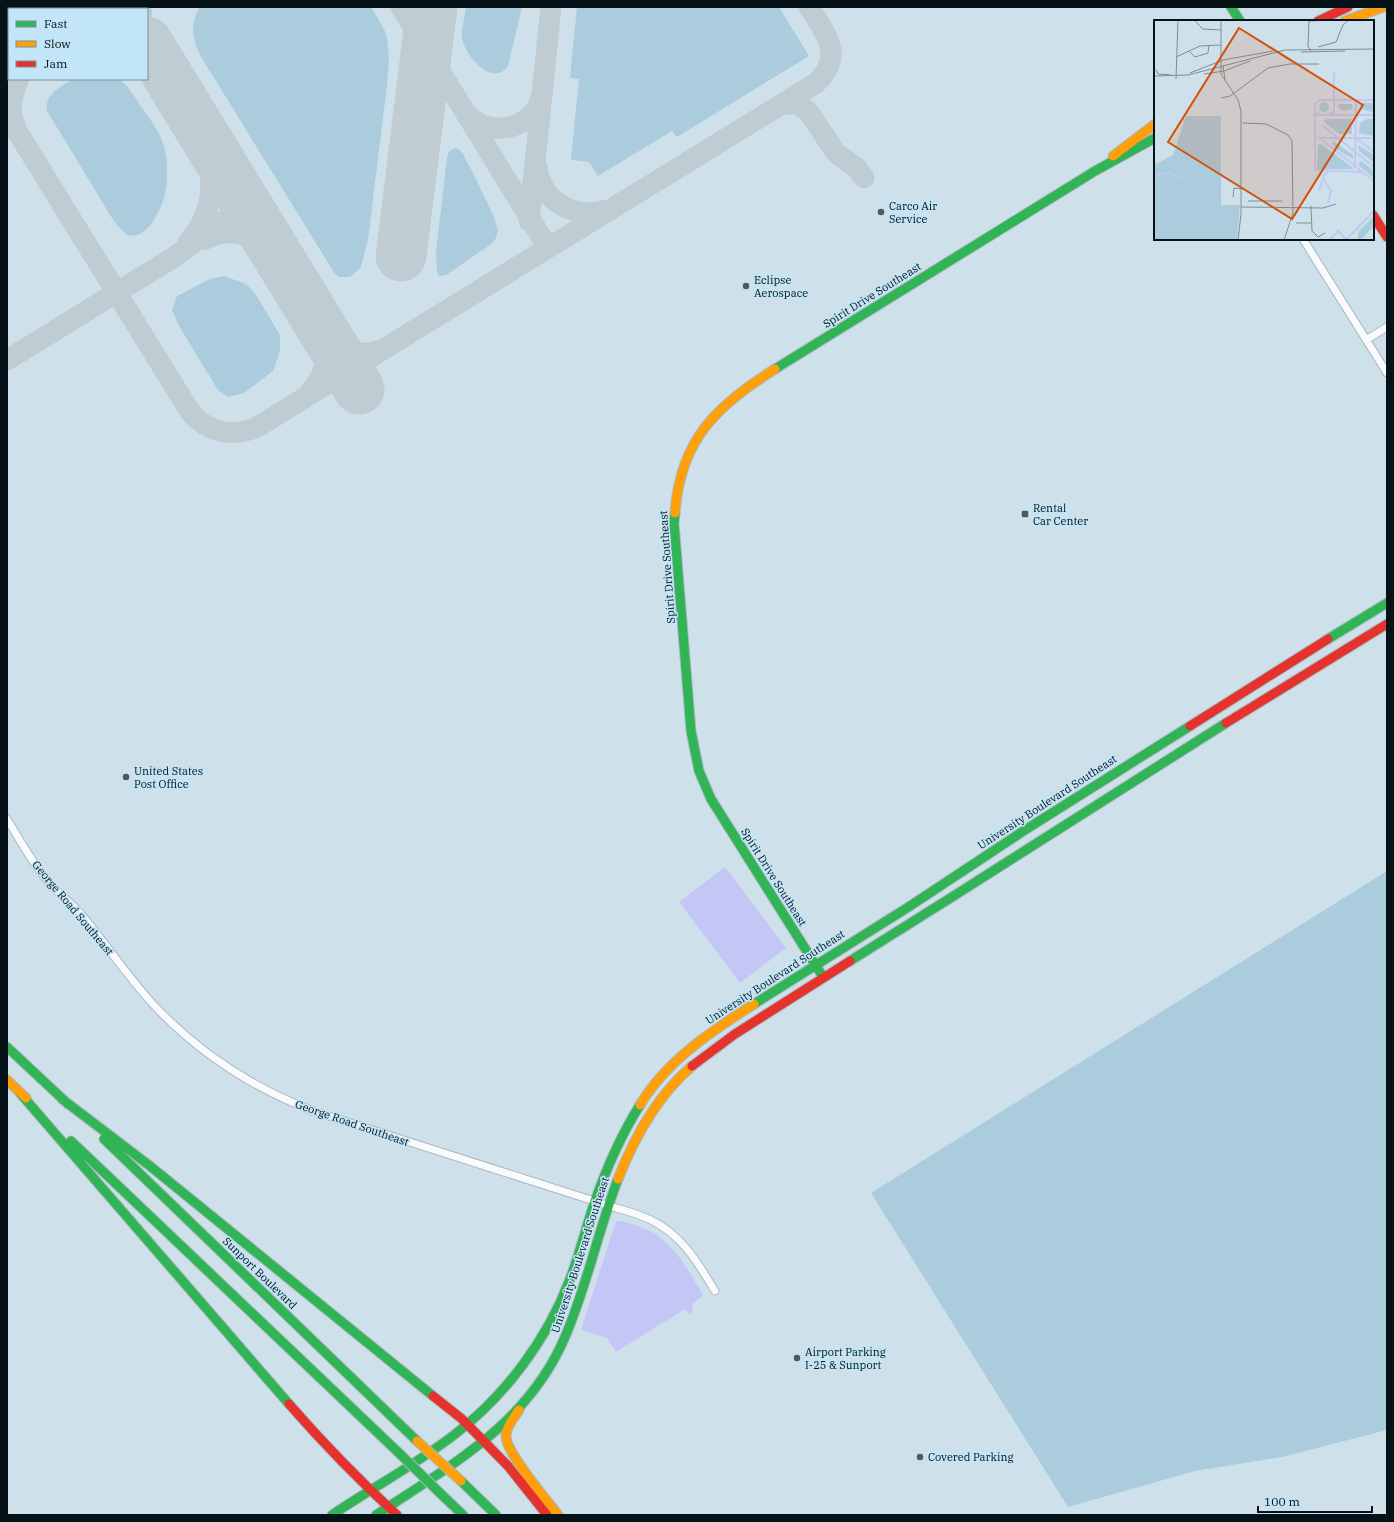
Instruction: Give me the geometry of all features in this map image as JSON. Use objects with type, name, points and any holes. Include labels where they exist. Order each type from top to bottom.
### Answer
[{"type":"main road","points":[[1231,7],[1239,20]]},
{"type":"main road","points":[[1238,7],[1246,20]]},
{"type":"main road","points":[[1320,20],[1348,7]]},
{"type":"main road","points":[[1349,20],[1383,7]]},
{"type":"main road","points":[[1095,171],[1154,125]]},
{"type":"main road","points":[[1095,171],[1154,139]]},
{"type":"main road","name":"Spirit Drive Southeast","points":[[823,977],[711,798],[699,771],[692,730],[674,523],[674,504],[680,476],[691,447],[706,424],[726,402],[736,394],[1095,171]]},
{"type":"main road","points":[[1374,216],[1387,236]]},
{"type":"main road","name":"University Boulevard Southeast","points":[[332,1515],[439,1446],[467,1424],[483,1411],[509,1383],[532,1353],[547,1328],[570,1279],[612,1154],[628,1121],[648,1092],[670,1066],[709,1033],[815,964],[912,904],[1023,831],[1184,729],[1387,603]]},
{"type":"main road","name":"University Boulevard Southeast","points":[[376,1515],[454,1465],[485,1443],[519,1410],[537,1388],[550,1368],[574,1319],[625,1160],[641,1128],[660,1100],[681,1076],[717,1045],[823,977],[920,918],[1180,752],[1387,624]]},
{"type":"main road","name":"Sunport Boulevard","points":[[7,1047],[496,1515]]},
{"type":"main road","points":[[7,1080],[463,1515]]},
{"type":"main road","points":[[20,1093],[304,1421],[370,1490],[397,1515]]},
{"type":"main road","points":[[62,1099],[150,1166],[467,1424],[508,1466],[547,1515]]},
{"type":"main road","points":[[519,1410],[509,1425],[506,1438],[521,1466],[558,1515]]},
{"type":"street","points":[[1303,240],[1387,373]]},
{"type":"street","points":[[1366,340],[1387,327]]},
{"type":"street","name":"George Road Southeast","points":[[7,819],[32,861],[47,881],[81,914],[151,1002],[185,1035],[232,1070],[274,1094],[313,1111],[647,1218],[672,1233],[680,1240],[694,1257],[715,1291]]},
{"type":"shaded area","points":[[200,7],[371,7],[384,29],[387,37],[389,57],[387,85],[368,240],[361,267],[350,277],[340,277],[335,274],[203,60],[194,40],[193,34],[194,21]]},
{"type":"shaded area","points":[[466,7],[522,7],[508,66],[502,72],[487,72],[474,61],[468,53],[462,38]]},
{"type":"shaded area","points":[[577,7],[779,7],[809,56],[677,137],[672,131],[598,176],[589,162],[571,160],[579,79],[570,78]]},
{"type":"shaded area","points":[[71,80],[120,80],[131,91],[158,132],[165,150],[167,162],[167,182],[165,195],[154,220],[139,235],[133,236],[126,234],[112,218],[47,111],[48,100],[59,88]]},
{"type":"shaded area","points":[[455,148],[459,149],[463,154],[474,175],[494,217],[498,231],[495,240],[487,247],[446,275],[439,276],[437,272],[436,251],[447,158],[449,151]]},
{"type":"shaded area","points":[[224,276],[246,284],[255,293],[280,335],[280,351],[273,371],[244,393],[228,397],[218,390],[179,326],[172,310],[177,296],[210,279]]},
{"type":"shaded area","points":[[1387,871],[1387,1430],[1282,1457],[1195,1471],[1068,1507],[871,1193]]},
{"type":"water","points":[[725,867],[786,948],[740,983],[679,902]]},
{"type":"water","points":[[617,1221],[622,1221],[645,1229],[662,1239],[676,1252],[703,1296],[692,1304],[693,1310],[690,1315],[685,1309],[616,1352],[607,1338],[581,1330]]},
{"type":"taxiway","points":[[401,7],[548,248]]},
{"type":"taxiway","points":[[529,221],[551,7]]},
{"type":"taxiway","points":[[7,115],[189,410],[203,424],[212,428],[221,431],[240,432],[259,426],[816,83],[825,73],[830,64],[831,54],[830,45],[826,36],[809,7]]},
{"type":"taxiway","points":[[16,128],[11,110],[12,97],[19,80]]},
{"type":"taxiway","points":[[468,115],[477,122],[488,127],[509,127],[520,124],[529,117],[536,109],[541,98]]},
{"type":"taxiway","points":[[779,106],[792,104],[800,106],[807,111],[836,153],[857,168],[864,178]]},
{"type":"taxiway","points":[[188,242],[205,215],[211,187],[210,173],[204,144],[199,129]]},
{"type":"taxiway","points":[[537,167],[540,179],[545,189],[552,198],[561,205],[571,210],[583,212],[607,210]]},
{"type":"taxiway","points":[[7,360],[174,257],[246,205]]},
{"type":"taxiway","points":[[206,239],[226,233],[246,235],[264,244],[272,251],[287,270],[324,332],[326,348],[325,364],[320,379],[310,392]]},
{"type":"taxiway","points":[[323,331],[335,343],[348,350],[362,353],[379,351]]},
{"type":"runway","points":[[401,256],[432,7]]},
{"type":"runway","points":[[148,44],[359,389]]},
{"type":"traffic: fast","points":[[1231,7],[1239,20]]},
{"type":"traffic: fast","points":[[775,369],[1095,171],[1154,139]]},
{"type":"traffic: fast","points":[[675,513],[674,523],[691,731],[699,771],[711,799],[823,977]]},
{"type":"traffic: fast","points":[[1328,639],[1387,603]]},
{"type":"traffic: fast","points":[[850,961],[1226,723]]},
{"type":"traffic: fast","points":[[754,1004],[910,906],[1025,830],[1190,726]]},
{"type":"traffic: fast","points":[[7,1047],[68,1104]]},
{"type":"traffic: fast","points":[[20,1093],[289,1404]]},
{"type":"traffic: fast","points":[[62,1099],[150,1166],[433,1396]]},
{"type":"traffic: fast","points":[[332,1515],[454,1435],[473,1420],[507,1385],[537,1345],[561,1302],[574,1269],[604,1176],[633,1116],[640,1105]]},
{"type":"traffic: fast","points":[[104,1139],[417,1441]]},
{"type":"traffic: fast","points":[[71,1141],[399,1453]]},
{"type":"traffic: fast","points":[[376,1515],[459,1460],[485,1440],[509,1418],[530,1394],[549,1368],[573,1318],[604,1218],[618,1179]]},
{"type":"traffic: fast","points":[[399,1453],[442,1495]]},
{"type":"traffic: fast","points":[[461,1481],[496,1515]]},
{"type":"traffic: fast","points":[[442,1495],[463,1515]]},
{"type":"traffic: slow","points":[[1348,20],[1383,7]]},
{"type":"traffic: slow","points":[[1113,156],[1154,125]]},
{"type":"traffic: slow","points":[[675,513],[678,487],[685,465],[694,445],[705,427],[719,411],[736,396],[775,369]]},
{"type":"traffic: slow","points":[[640,1105],[663,1074],[677,1060],[722,1025],[754,1004]]},
{"type":"traffic: slow","points":[[618,1179],[632,1147],[648,1118],[668,1090],[692,1066]]},
{"type":"traffic: slow","points":[[7,1080],[26,1098]]},
{"type":"traffic: slow","points":[[519,1410],[508,1428],[506,1435],[507,1442],[519,1463],[558,1515]]},
{"type":"traffic: slow","points":[[417,1441],[461,1481]]},
{"type":"traffic: jam","points":[[1320,20],[1348,7]]},
{"type":"traffic: jam","points":[[1374,217],[1387,237]]},
{"type":"traffic: jam","points":[[1226,723],[1387,624]]},
{"type":"traffic: jam","points":[[1190,726],[1328,639]]},
{"type":"traffic: jam","points":[[692,1066],[735,1034],[850,961]]},
{"type":"traffic: jam","points":[[433,1396],[462,1419],[508,1466],[547,1515]]},
{"type":"traffic: jam","points":[[289,1404],[342,1461],[397,1515]]},
{"type":"place","name":"Carco Air Service","points":[[881,212]]},
{"type":"place","name":"Eclipse Aerospace","points":[[746,286]]},
{"type":"place","name":"Rental Car Center","points":[[1025,514]]},
{"type":"place","name":"United States Post Office","points":[[126,777]]},
{"type":"place","name":"Airport Parking I-25 & Sunport","points":[[797,1358]]},
{"type":"place","name":"Covered Parking","points":[[920,1457]]}]
